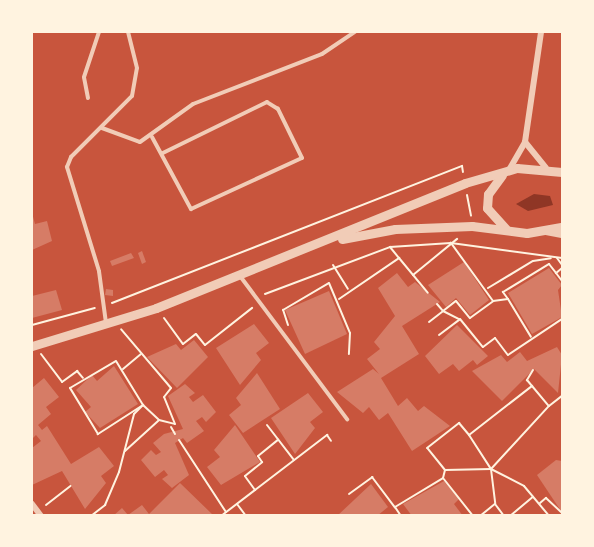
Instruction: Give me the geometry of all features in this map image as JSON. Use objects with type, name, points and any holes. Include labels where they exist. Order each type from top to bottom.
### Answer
[{"type":"street","points":[[508,230],[488,208],[488,194],[507,172],[525,142],[541,32]]},
{"type":"street","points":[[525,142],[546,168]]},
{"type":"street","points":[[33,345],[156,308],[325,242],[465,183],[507,172],[546,168],[562,172]]},
{"type":"street","points":[[325,242],[395,229],[472,226],[562,235]]},
{"type":"street","points":[[546,232],[562,227]]},
{"type":"street","points":[[32,504],[39,514]]},
{"type":"lane","points":[[88,98],[84,77],[99,32]]},
{"type":"lane","points":[[111,323],[102,306],[99,271],[68,167],[70,157],[124,107],[137,82],[128,32]]},
{"type":"lane","points":[[102,128],[140,142],[152,137],[164,122],[193,104],[322,54],[355,32]]},
{"type":"lane","points":[[152,137],[163,153],[188,207],[195,209],[302,158],[278,109],[267,102],[163,153]]},
{"type":"lane","points":[[240,275],[347,419]]},
{"type":"path","points":[[32,325],[102,306],[462,166],[472,226],[413,275]]},
{"type":"path","points":[[451,243],[488,288],[493,301]]},
{"type":"path","points":[[156,308],[183,344],[196,334],[205,345],[251,310],[256,297],[333,265],[390,247],[451,243],[557,258]]},
{"type":"path","points":[[390,247],[428,293]]},
{"type":"path","points":[[339,299],[348,290],[399,258]]},
{"type":"path","points":[[556,273],[562,267],[557,258]]},
{"type":"path","points":[[488,288],[533,261],[562,258]]},
{"type":"path","points":[[531,338],[503,292],[549,264],[562,281]]},
{"type":"path","points":[[333,265],[348,290]]},
{"type":"path","points":[[281,330],[290,323],[283,310],[329,284],[339,299],[350,333],[349,354]]},
{"type":"path","points":[[429,322],[456,301],[470,318],[493,301],[508,299]]},
{"type":"path","points":[[437,304],[443,311],[460,319],[483,347],[495,338],[508,355],[562,319]]},
{"type":"path","points":[[439,335],[460,319]]},
{"type":"path","points":[[111,323],[171,388],[164,397],[172,409],[168,412],[171,427]]},
{"type":"path","points":[[33,345],[62,382],[76,370],[82,378]]},
{"type":"path","points":[[515,349],[518,353]]},
{"type":"path","points":[[123,369],[141,354]]},
{"type":"path","points":[[143,405],[98,434],[70,388],[82,378],[116,361],[143,405],[159,420],[171,427],[176,434]]},
{"type":"path","points":[[532,370],[527,380],[549,406]]},
{"type":"path","points":[[469,435],[532,386]]},
{"type":"path","points":[[445,470],[491,469],[549,406],[562,396]]},
{"type":"path","points":[[91,516],[105,505],[134,414],[143,405]]},
{"type":"path","points":[[124,451],[159,420]]},
{"type":"path","points":[[445,470],[427,448],[459,423],[491,469],[533,497],[549,516]]},
{"type":"path","points":[[267,425],[294,460]]},
{"type":"path","points":[[221,516],[327,435],[331,441]]},
{"type":"path","points":[[179,440],[226,512]]},
{"type":"path","points":[[255,490],[244,476],[262,462],[258,456],[279,440]]},
{"type":"path","points":[[491,469],[495,504],[504,516]]},
{"type":"path","points":[[395,507],[443,478],[445,470]]},
{"type":"path","points":[[348,494],[372,477],[401,516]]},
{"type":"path","points":[[443,478],[473,516]]},
{"type":"path","points":[[39,514],[70,486]]},
{"type":"path","points":[[510,516],[533,497]]},
{"type":"path","points":[[539,504],[546,498],[562,513]]},
{"type":"path","points":[[237,504],[246,516]]},
{"type":"path","points":[[480,516],[495,504]]},
{"type":"shaded area","points":[[534,194],[550,196],[553,205],[528,211],[516,204]]},
{"type":"building","points":[[32,213],[35,224],[47,221],[52,241],[32,250]]},
{"type":"building","points":[[142,251],[146,262],[142,264],[138,253]]},
{"type":"building","points":[[131,253],[134,258],[112,266],[110,261]]},
{"type":"building","points":[[464,262],[489,300],[470,315],[456,298],[446,307],[428,285]]},
{"type":"building","points":[[549,268],[562,285],[558,290],[562,317],[532,334],[508,293]]},
{"type":"building","points":[[397,273],[408,287],[415,282],[440,302],[402,326],[419,354],[381,378],[398,406],[407,398],[418,411],[424,406],[450,426],[412,451],[388,413],[379,420],[369,407],[363,413],[337,392],[373,369],[379,374],[367,359],[380,349],[374,342],[395,316],[378,288]]},
{"type":"building","points":[[106,289],[113,290],[113,296],[105,295]]},
{"type":"building","points":[[56,290],[62,310],[32,318],[32,296]]},
{"type":"building","points":[[329,291],[347,334],[305,354],[285,310]]},
{"type":"building","points":[[254,324],[269,343],[256,353],[261,360],[240,385],[216,348]]},
{"type":"building","points":[[457,325],[488,356],[477,365],[473,360],[459,371],[453,364],[439,374],[425,356]]},
{"type":"building","points":[[194,340],[208,357],[177,388],[147,357],[176,344],[181,350]]},
{"type":"building","points":[[557,347],[562,355],[558,393],[534,369],[502,401],[472,371],[501,355],[507,362],[520,352],[527,361]]},
{"type":"building","points":[[114,366],[138,404],[100,428],[85,412],[91,407],[76,390],[92,375],[97,381]]},
{"type":"building","points":[[257,373],[280,409],[243,433],[229,415],[241,405],[236,398]]},
{"type":"building","points":[[44,378],[59,397],[46,407],[51,414],[38,425],[42,430],[47,426],[71,464],[99,447],[114,466],[101,476],[106,483],[85,509],[62,471],[32,485],[32,448],[41,441],[36,435],[32,439],[32,388]]},
{"type":"building","points":[[185,384],[195,393],[189,397],[193,402],[203,395],[216,412],[206,422],[202,417],[196,421],[204,431],[187,443],[183,438],[175,443],[189,475],[172,488],[162,479],[168,475],[164,470],[155,477],[141,460],[151,450],[156,455],[161,452],[153,443],[164,434],[183,429],[168,396]]},
{"type":"building","points":[[308,393],[323,412],[310,422],[315,428],[295,454],[271,418]]},
{"type":"building","points":[[235,425],[260,462],[221,485],[207,467],[220,457],[214,450]]},
{"type":"building","points":[[556,460],[562,461],[561,511],[537,475]]},
{"type":"building","points":[[444,481],[459,499],[454,504],[463,516],[412,516],[403,504]]},
{"type":"building","points":[[180,483],[212,514],[113,516],[122,508],[128,515],[142,505],[149,514]]},
{"type":"building","points":[[371,484],[388,507],[377,516],[337,516]]}]
